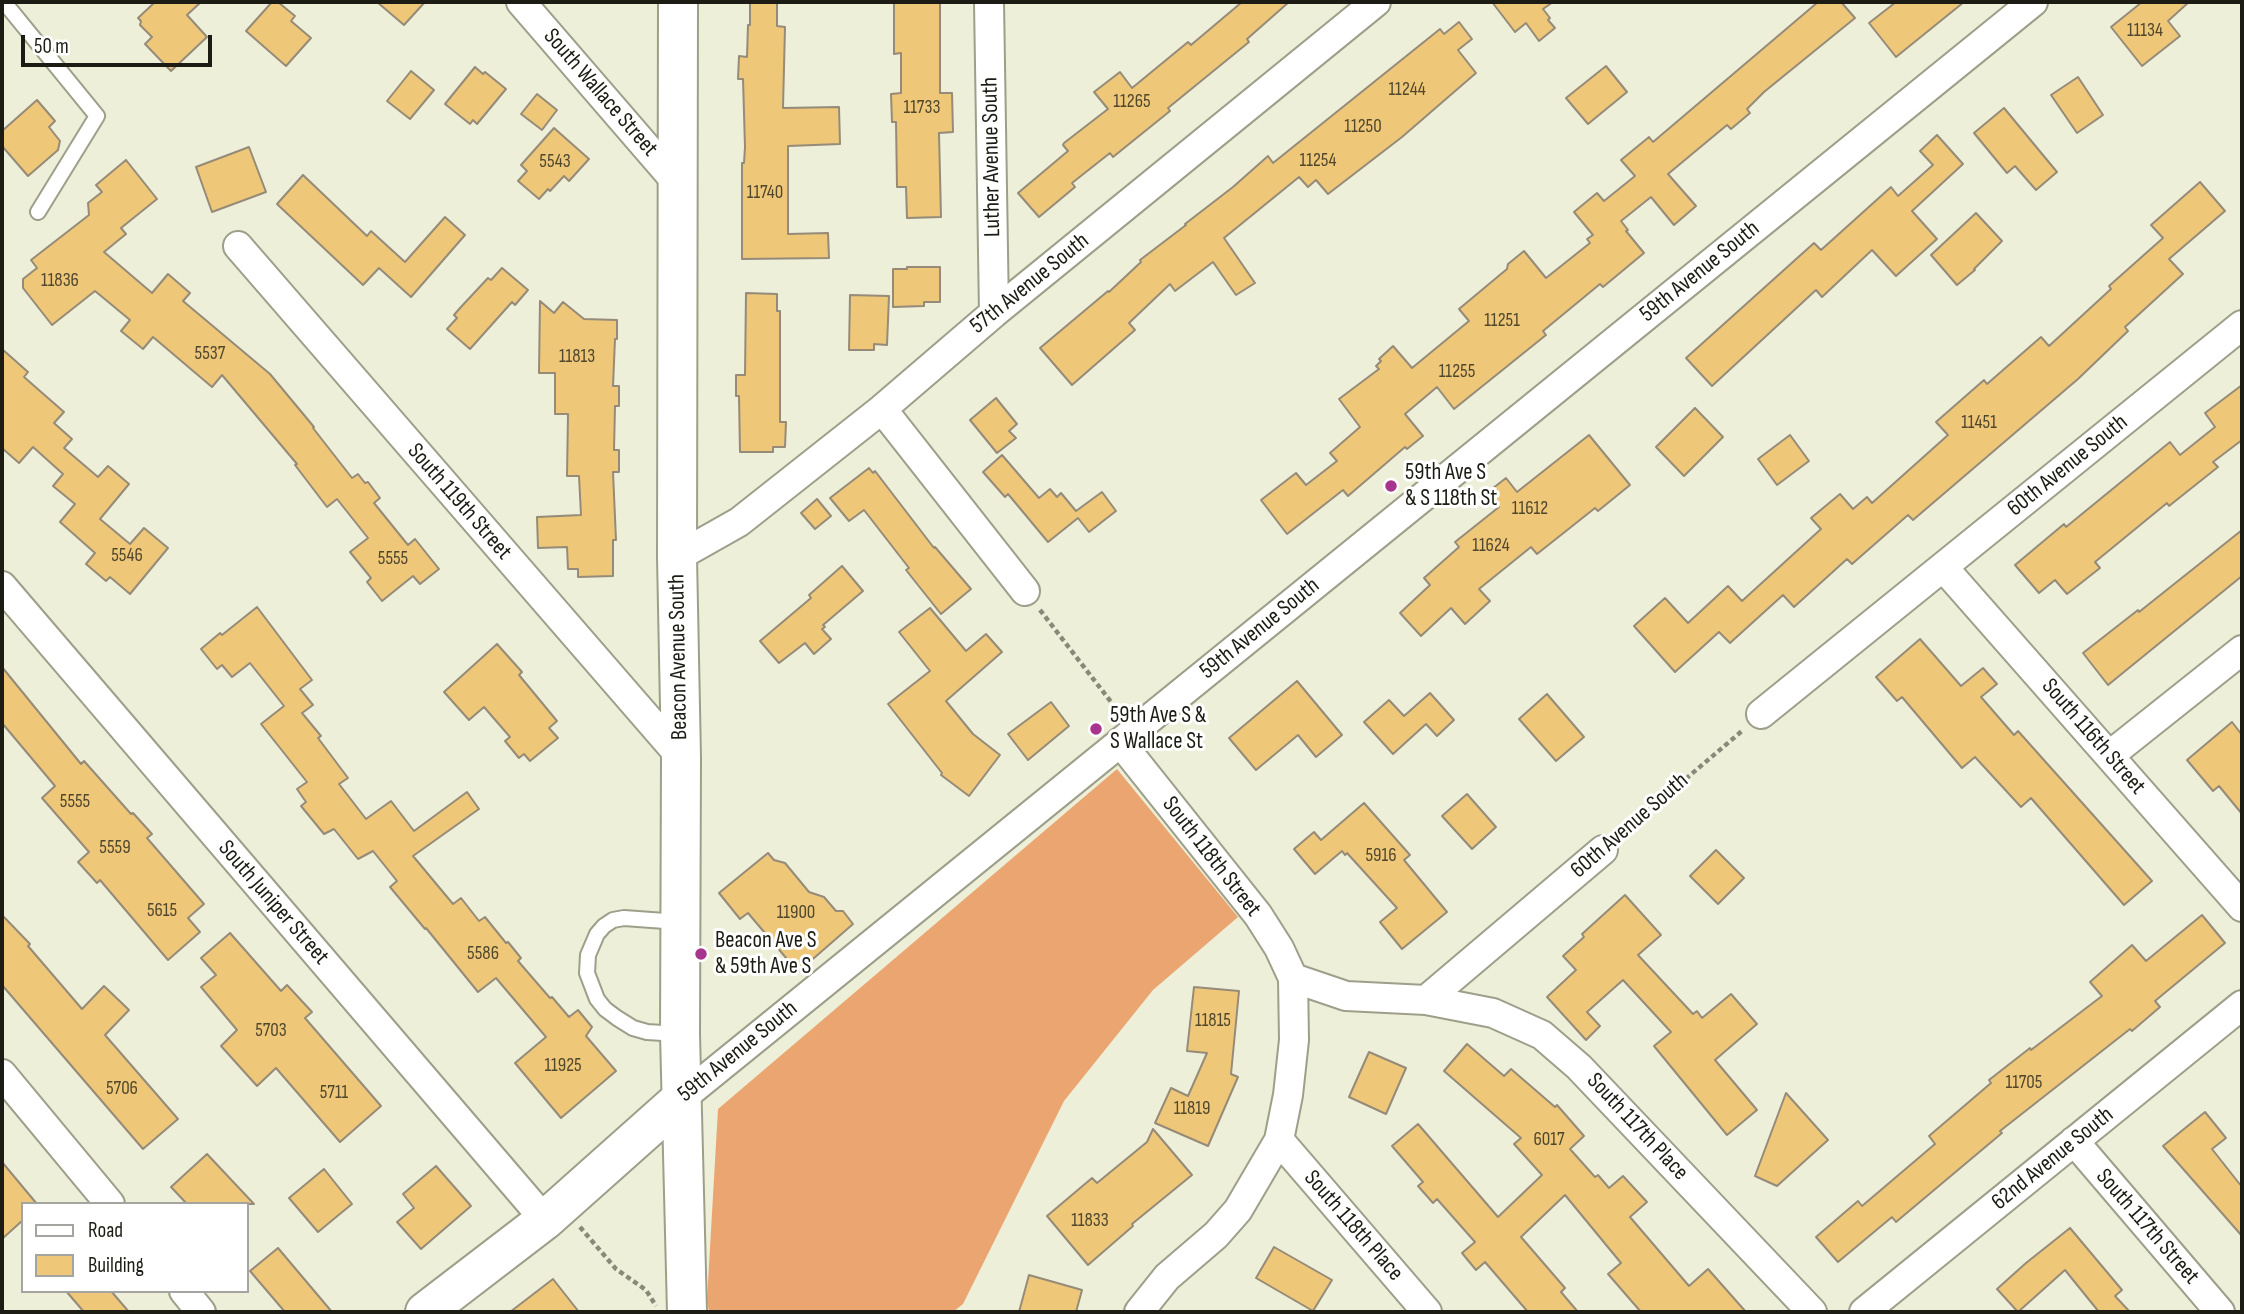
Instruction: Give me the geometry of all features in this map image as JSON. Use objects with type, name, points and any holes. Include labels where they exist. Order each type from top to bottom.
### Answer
[{"type":"street","name":"South Wallace Street","points":[[521,2],[679,185]]},
{"type":"street","name":"Beacon Avenue South","points":[[678,2],[680,1034],[687,1312]]},
{"type":"street","name":"Luther Avenue South","points":[[989,2],[995,313]]},
{"type":"street","name":"57th Avenue South","points":[[677,557],[739,522],[882,409],[995,313],[1376,2]]},
{"type":"street","name":"59th Avenue South","points":[[425,1312],[554,1212],[682,1098],[2033,2]]},
{"type":"street","name":"South 119th Street","points":[[237,246],[681,757]]},
{"type":"street","name":"60th Avenue South","points":[[1761,714],[2242,325]]},
{"type":"street","points":[[882,409],[1025,591]]},
{"type":"street","name":"South 116th Street","points":[[1943,568],[2242,907]]},
{"type":"street","name":"South Juniper Street","points":[[2,586],[554,1212]]},
{"type":"street","points":[[2110,755],[2242,650]]},
{"type":"street","name":"South 118th Street","points":[[1126,737],[1258,915],[1279,948],[1293,978]]},
{"type":"street","name":"60th Avenue South","points":[[1426,1000],[1603,850]]},
{"type":"street","points":[[1139,1312],[1167,1277],[1216,1235],[1238,1210],[1279,1140],[1288,1095],[1294,1040],[1293,978],[1346,996],[1426,1000]]},
{"type":"street","name":"South 117th Place","points":[[1426,1000],[1493,1013],[1542,1035],[1580,1067],[1812,1312]]},
{"type":"street","name":"62nd Avenue South","points":[[1864,1312],[2242,1006]]},
{"type":"street","points":[[2,1074],[108,1202]]},
{"type":"street","name":"South 118th Place","points":[[1279,1140],[1427,1312]]},
{"type":"street","name":"South 117th Street","points":[[2074,1141],[2220,1312]]},
{"type":"street","points":[[186,1293],[201,1312]]},
{"type":"lane","points":[[4,2],[97,116],[38,212]]},
{"type":"lane","points":[[680,922],[624,918],[613,920],[597,934],[588,955],[587,973],[597,999],[617,1018],[633,1028],[647,1032],[680,1034]]},
{"type":"path","points":[[1025,591],[1126,737]]},
{"type":"path","name":"60th Avenue South","points":[[1603,850],[1761,714]]},
{"type":"path","points":[[554,1212],[589,1240],[616,1269],[646,1290],[653,1304],[663,1312]]},
{"type":"shaded area","points":[[1117,769],[1238,917],[1153,990],[1064,1101],[963,1304],[953,1312],[709,1312],[707,1300],[718,1109]]},
{"type":"building","points":[[155,2],[201,2],[187,15],[207,37],[171,71],[145,44],[152,37],[140,25],[138,18]]},
{"type":"building","points":[[272,2],[278,2],[295,16],[291,21],[311,38],[286,66],[246,31]]},
{"type":"building","points":[[377,2],[425,2],[404,25]]},
{"type":"building","points":[[750,2],[777,2],[777,26],[785,27],[783,108],[839,107],[840,144],[788,146],[788,234],[828,233],[829,258],[742,259],[742,163],[745,147],[743,79],[738,79],[739,56],[747,57]]},
{"type":"building","points":[[894,2],[940,2],[940,93],[952,93],[953,132],[939,133],[941,217],[907,218],[906,187],[897,187],[896,122],[892,122],[891,94],[901,93],[901,53],[894,54]]},
{"type":"building","points":[[1242,2],[1289,2],[1247,39],[1249,42],[1168,108],[1170,111],[1113,157],[1110,153],[1072,183],[1075,187],[1039,217],[1018,193],[1068,151],[1064,143],[1108,109],[1094,92],[1120,72],[1132,88],[1188,42],[1191,45]]},
{"type":"building","points":[[1492,2],[1553,2],[1543,9],[1555,28],[1539,41],[1526,23],[1515,32]]},
{"type":"building","points":[[1818,2],[1841,2],[1855,18],[1764,92],[1747,109],[1750,113],[1731,129],[1727,125],[1668,174],[1696,206],[1674,225],[1651,197],[1621,221],[1644,253],[1603,287],[1600,284],[1543,331],[1546,335],[1454,409],[1437,387],[1405,414],[1423,436],[1407,449],[1405,447],[1348,496],[1343,490],[1287,534],[1261,500],[1296,473],[1306,485],[1337,461],[1330,453],[1360,427],[1339,399],[1379,369],[1376,366],[1381,361],[1379,359],[1393,346],[1412,368],[1469,321],[1459,309],[1507,269],[1508,264],[1524,251],[1546,278],[1590,243],[1587,239],[1593,235],[1574,212],[1597,193],[1604,201],[1635,176],[1621,160],[1649,137],[1653,142]]},
{"type":"building","points":[[1896,2],[1964,2],[1896,57],[1869,23]]},
{"type":"building","points":[[2142,2],[2189,2],[2168,21],[2180,36],[2142,66],[2111,27]]},
{"type":"building","points":[[1459,22],[1472,39],[1458,50],[1476,73],[1402,137],[1328,194],[1316,180],[1308,187],[1299,177],[1224,238],[1255,283],[1236,295],[1213,262],[1175,291],[1170,284],[1129,323],[1135,330],[1072,385],[1040,348],[1109,292],[1141,262],[1140,260],[1268,156],[1273,163],[1440,29],[1444,34]]},
{"type":"building","points":[[1606,66],[1627,92],[1588,124],[1566,98]]},
{"type":"building","points":[[475,67],[506,89],[477,124],[473,120],[470,124],[445,104]]},
{"type":"building","points":[[411,71],[434,90],[410,119],[387,101]]},
{"type":"building","points":[[2078,77],[2103,115],[2077,133],[2051,95]]},
{"type":"building","points":[[537,94],[557,110],[542,130],[521,114]]},
{"type":"building","points":[[37,100],[55,121],[49,127],[60,141],[58,150],[28,176],[2,146],[2,131]]},
{"type":"building","points":[[2004,108],[2057,172],[2036,190],[2015,166],[2007,173],[1974,133]]},
{"type":"building","points":[[554,128],[589,159],[569,181],[564,176],[539,199],[518,181],[527,171],[521,165]]},
{"type":"building","points":[[1937,135],[1963,164],[1912,211],[1937,239],[1896,276],[1872,250],[1822,297],[1816,290],[1712,386],[1686,358],[1814,243],[1821,250],[1891,187],[1898,196],[1933,165],[1920,151]]},
{"type":"building","points":[[249,147],[266,192],[212,212],[196,167]]},
{"type":"building","points":[[126,160],[157,199],[121,228],[126,234],[104,252],[152,293],[168,274],[190,293],[183,301],[270,374],[352,478],[358,474],[365,483],[368,482],[380,498],[374,503],[408,545],[415,539],[439,569],[420,584],[413,576],[382,601],[367,582],[371,578],[350,552],[368,538],[337,499],[327,507],[295,465],[297,464],[222,375],[212,387],[153,337],[143,349],[121,331],[130,320],[95,291],[52,325],[23,288],[23,279],[37,268],[31,260],[89,215],[88,203],[102,192],[96,185]]},
{"type":"building","points":[[303,175],[367,236],[371,231],[405,262],[445,217],[465,235],[411,297],[379,268],[363,285],[277,204]]},
{"type":"building","points":[[2200,182],[2225,211],[2169,259],[2183,274],[2125,327],[2128,331],[2078,379],[1913,520],[1908,515],[1852,564],[1847,559],[1794,607],[1783,595],[1730,643],[1719,632],[1675,672],[1634,626],[1665,598],[1688,623],[1728,586],[1742,601],[1821,529],[1811,518],[1840,494],[1853,509],[1867,497],[1872,503],[1948,435],[1936,422],[1984,380],[1987,384],[2041,337],[2049,346],[2111,289],[2109,286],[2163,238],[2151,225]]},
{"type":"building","points":[[1976,213],[2002,241],[1957,285],[1931,255]]},
{"type":"building","points":[[940,267],[940,302],[924,302],[924,306],[893,307],[893,269]]},
{"type":"building","points":[[502,268],[528,290],[515,305],[512,302],[470,349],[447,329],[457,318],[454,315],[460,308],[488,278],[491,280]]},
{"type":"building","points":[[746,293],[777,294],[777,311],[780,311],[780,422],[786,422],[785,447],[773,447],[773,452],[740,452],[736,375],[745,375]]},
{"type":"building","points":[[850,295],[889,296],[887,345],[874,344],[874,350],[849,350]]},
{"type":"building","points":[[540,301],[554,313],[563,302],[584,319],[617,320],[613,386],[619,386],[619,406],[615,406],[614,450],[619,450],[619,472],[613,472],[616,540],[613,540],[613,576],[578,577],[578,569],[568,569],[567,547],[538,548],[537,517],[581,515],[579,476],[567,476],[568,414],[555,414],[555,373],[539,373]]},
{"type":"building","points":[[2,349],[28,372],[24,377],[64,412],[54,423],[72,439],[64,448],[98,477],[108,466],[129,484],[100,519],[130,544],[144,528],[168,548],[130,594],[110,577],[106,581],[86,564],[95,553],[60,522],[75,504],[53,486],[63,474],[33,447],[19,463],[2,448]]},
{"type":"building","points":[[2242,385],[2242,440],[2213,462],[2218,467],[2169,506],[2167,503],[2095,562],[2100,568],[2067,594],[2055,580],[2039,593],[2015,565],[2170,442],[2180,455],[2215,427],[2205,413]]},
{"type":"building","points":[[996,398],[1017,424],[1009,431],[1016,438],[997,453],[970,420]]},
{"type":"building","points":[[1695,408],[1723,437],[1684,476],[1656,447]]},
{"type":"building","points":[[1589,435],[1630,485],[1598,511],[1595,508],[1537,554],[1531,547],[1479,589],[1490,601],[1465,624],[1451,608],[1421,636],[1400,613],[1430,585],[1424,578],[1459,547],[1455,542],[1499,507],[1488,492],[1506,478],[1517,492]]},
{"type":"building","points":[[1790,435],[1809,461],[1777,485],[1758,459]]},
{"type":"building","points":[[1002,455],[1039,498],[1050,489],[1057,497],[1061,493],[1076,511],[1102,492],[1116,511],[1089,532],[1078,518],[1048,542],[1008,494],[1005,497],[983,472]]},
{"type":"building","points":[[869,468],[873,473],[875,471],[934,548],[971,589],[941,614],[864,510],[849,521],[830,498]]},
{"type":"building","points":[[817,499],[831,516],[815,529],[801,513]]},
{"type":"building","points":[[2242,530],[2242,576],[2108,685],[2083,653]]},
{"type":"building","points":[[842,566],[863,591],[823,625],[825,627],[822,629],[831,639],[814,654],[805,643],[779,663],[760,641],[811,598],[809,595]]},
{"type":"building","points":[[257,607],[312,680],[300,689],[313,705],[302,713],[321,736],[318,738],[348,778],[339,784],[366,819],[391,801],[414,831],[467,792],[479,809],[413,856],[453,904],[461,898],[479,921],[485,917],[521,958],[518,961],[569,1017],[578,1010],[592,1027],[586,1036],[616,1071],[561,1118],[515,1063],[546,1037],[496,978],[478,992],[390,887],[397,881],[373,851],[358,859],[334,829],[324,834],[301,806],[306,802],[297,789],[307,782],[261,724],[284,706],[250,663],[232,677],[222,665],[217,669],[201,649]]},
{"type":"building","points":[[930,608],[966,651],[986,634],[1002,652],[946,701],[973,734],[1000,755],[969,796],[941,775],[888,704],[930,671],[899,632]]},
{"type":"building","points":[[1920,639],[1961,686],[1983,668],[1997,684],[1981,697],[2014,735],[2018,731],[2152,881],[2124,905],[2031,798],[2021,807],[1975,757],[1962,768],[1902,697],[1897,701],[1876,677]]},
{"type":"building","points":[[497,644],[522,672],[519,675],[557,721],[549,728],[558,738],[530,761],[524,754],[519,758],[505,741],[510,737],[484,707],[469,720],[444,692]]},
{"type":"building","points":[[2,667],[81,764],[84,761],[152,834],[147,838],[204,904],[188,918],[200,932],[168,960],[100,880],[97,883],[78,862],[89,852],[42,798],[55,786],[2,723]]},
{"type":"building","points":[[1297,681],[1342,735],[1316,757],[1298,735],[1256,770],[1229,738]]},
{"type":"building","points":[[1430,693],[1454,720],[1437,736],[1426,724],[1393,754],[1364,722],[1389,700],[1404,716]]},
{"type":"building","points":[[1547,694],[1584,737],[1556,761],[1519,719]]},
{"type":"building","points":[[1051,702],[1069,726],[1028,760],[1008,734]]},
{"type":"building","points":[[2232,722],[2242,735],[2242,814],[2219,786],[2213,791],[2187,760]]},
{"type":"building","points":[[1467,794],[1496,827],[1472,849],[1442,816]]},
{"type":"building","points":[[1364,803],[1410,855],[1404,860],[1447,912],[1402,949],[1380,922],[1397,908],[1347,853],[1345,855],[1342,851],[1315,874],[1294,849],[1314,832],[1321,840]]},
{"type":"building","points":[[1716,850],[1744,878],[1718,904],[1690,876]]},
{"type":"building","points":[[768,853],[774,860],[785,863],[809,892],[824,897],[836,911],[843,911],[853,924],[798,972],[748,913],[740,919],[719,893]]},
{"type":"building","points":[[1625,895],[1661,935],[1638,955],[1693,1014],[1697,1011],[1702,1018],[1731,994],[1757,1024],[1715,1060],[1757,1110],[1727,1135],[1654,1046],[1671,1032],[1623,980],[1587,1012],[1600,1026],[1586,1040],[1547,997],[1576,970],[1563,956],[1584,937],[1582,934]]},
{"type":"building","points":[[2,915],[30,944],[28,946],[82,1009],[104,986],[129,1010],[105,1035],[178,1119],[143,1149],[2,985]]},
{"type":"building","points":[[2202,915],[2225,943],[2155,1001],[2160,1007],[2000,1131],[2002,1133],[1896,1222],[1892,1217],[1838,1262],[1816,1237],[1858,1201],[1862,1206],[1935,1144],[1929,1136],[1991,1083],[1989,1080],[2102,996],[2090,982],[2132,945],[2146,961]]},
{"type":"building","points":[[230,933],[281,991],[287,985],[312,1012],[305,1018],[381,1106],[340,1142],[276,1068],[257,1086],[221,1046],[237,1030],[201,987],[216,975],[201,958]]},
{"type":"building","points":[[1194,987],[1239,991],[1231,1074],[1238,1077],[1208,1146],[1155,1123],[1171,1088],[1188,1096],[1207,1053],[1187,1051]]},
{"type":"building","points":[[1467,1044],[1504,1076],[1511,1069],[1555,1107],[1557,1105],[1584,1136],[1570,1149],[1595,1177],[1598,1175],[1609,1188],[1623,1176],[1647,1202],[1630,1217],[1689,1286],[1708,1269],[1746,1312],[1641,1312],[1608,1274],[1621,1263],[1565,1195],[1521,1237],[1565,1288],[1561,1292],[1578,1312],[1528,1312],[1485,1262],[1476,1270],[1462,1253],[1475,1242],[1437,1199],[1433,1203],[1418,1186],[1423,1182],[1392,1146],[1418,1124],[1498,1217],[1542,1175],[1514,1144],[1521,1138],[1444,1071]]},
{"type":"building","points":[[1369,1052],[1406,1068],[1386,1114],[1349,1097]]},
{"type":"building","points":[[1786,1093],[1828,1140],[1777,1186],[1755,1176]]},
{"type":"building","points":[[2205,1112],[2226,1138],[2212,1149],[2242,1187],[2242,1236],[2163,1146]]},
{"type":"building","points":[[1153,1129],[1192,1175],[1132,1224],[1133,1226],[1088,1265],[1047,1216],[1092,1178],[1097,1183],[1147,1142]]},
{"type":"building","points":[[207,1154],[254,1204],[185,1202],[171,1187]]},
{"type":"building","points":[[2,1162],[35,1202],[21,1202],[21,1222],[2,1239]]},
{"type":"building","points":[[436,1166],[471,1206],[421,1249],[397,1222],[414,1208],[403,1194]]},
{"type":"building","points":[[324,1169],[352,1204],[318,1232],[289,1198]]},
{"type":"building","points":[[2070,1228],[2122,1290],[2115,1296],[2130,1312],[2099,1312],[2065,1270],[2018,1312],[1997,1289]]},
{"type":"building","points":[[1274,1247],[1332,1280],[1313,1311],[1256,1278]]},
{"type":"building","points":[[278,1248],[332,1312],[285,1312],[250,1271]]},
{"type":"building","points":[[1029,1275],[1082,1290],[1076,1312],[1019,1312]]},
{"type":"building","points":[[553,1279],[579,1312],[510,1312]]},
{"type":"building","points":[[68,1293],[113,1293],[129,1312],[84,1312]]},
{"type":"place","name":"59th Ave S & S 118th St","points":[[1391,486]]},
{"type":"place","name":"59th Ave S & S Wallace St","points":[[1096,729]]},
{"type":"place","name":"Beacon Ave S & 59th Ave S","points":[[701,954]]}]
